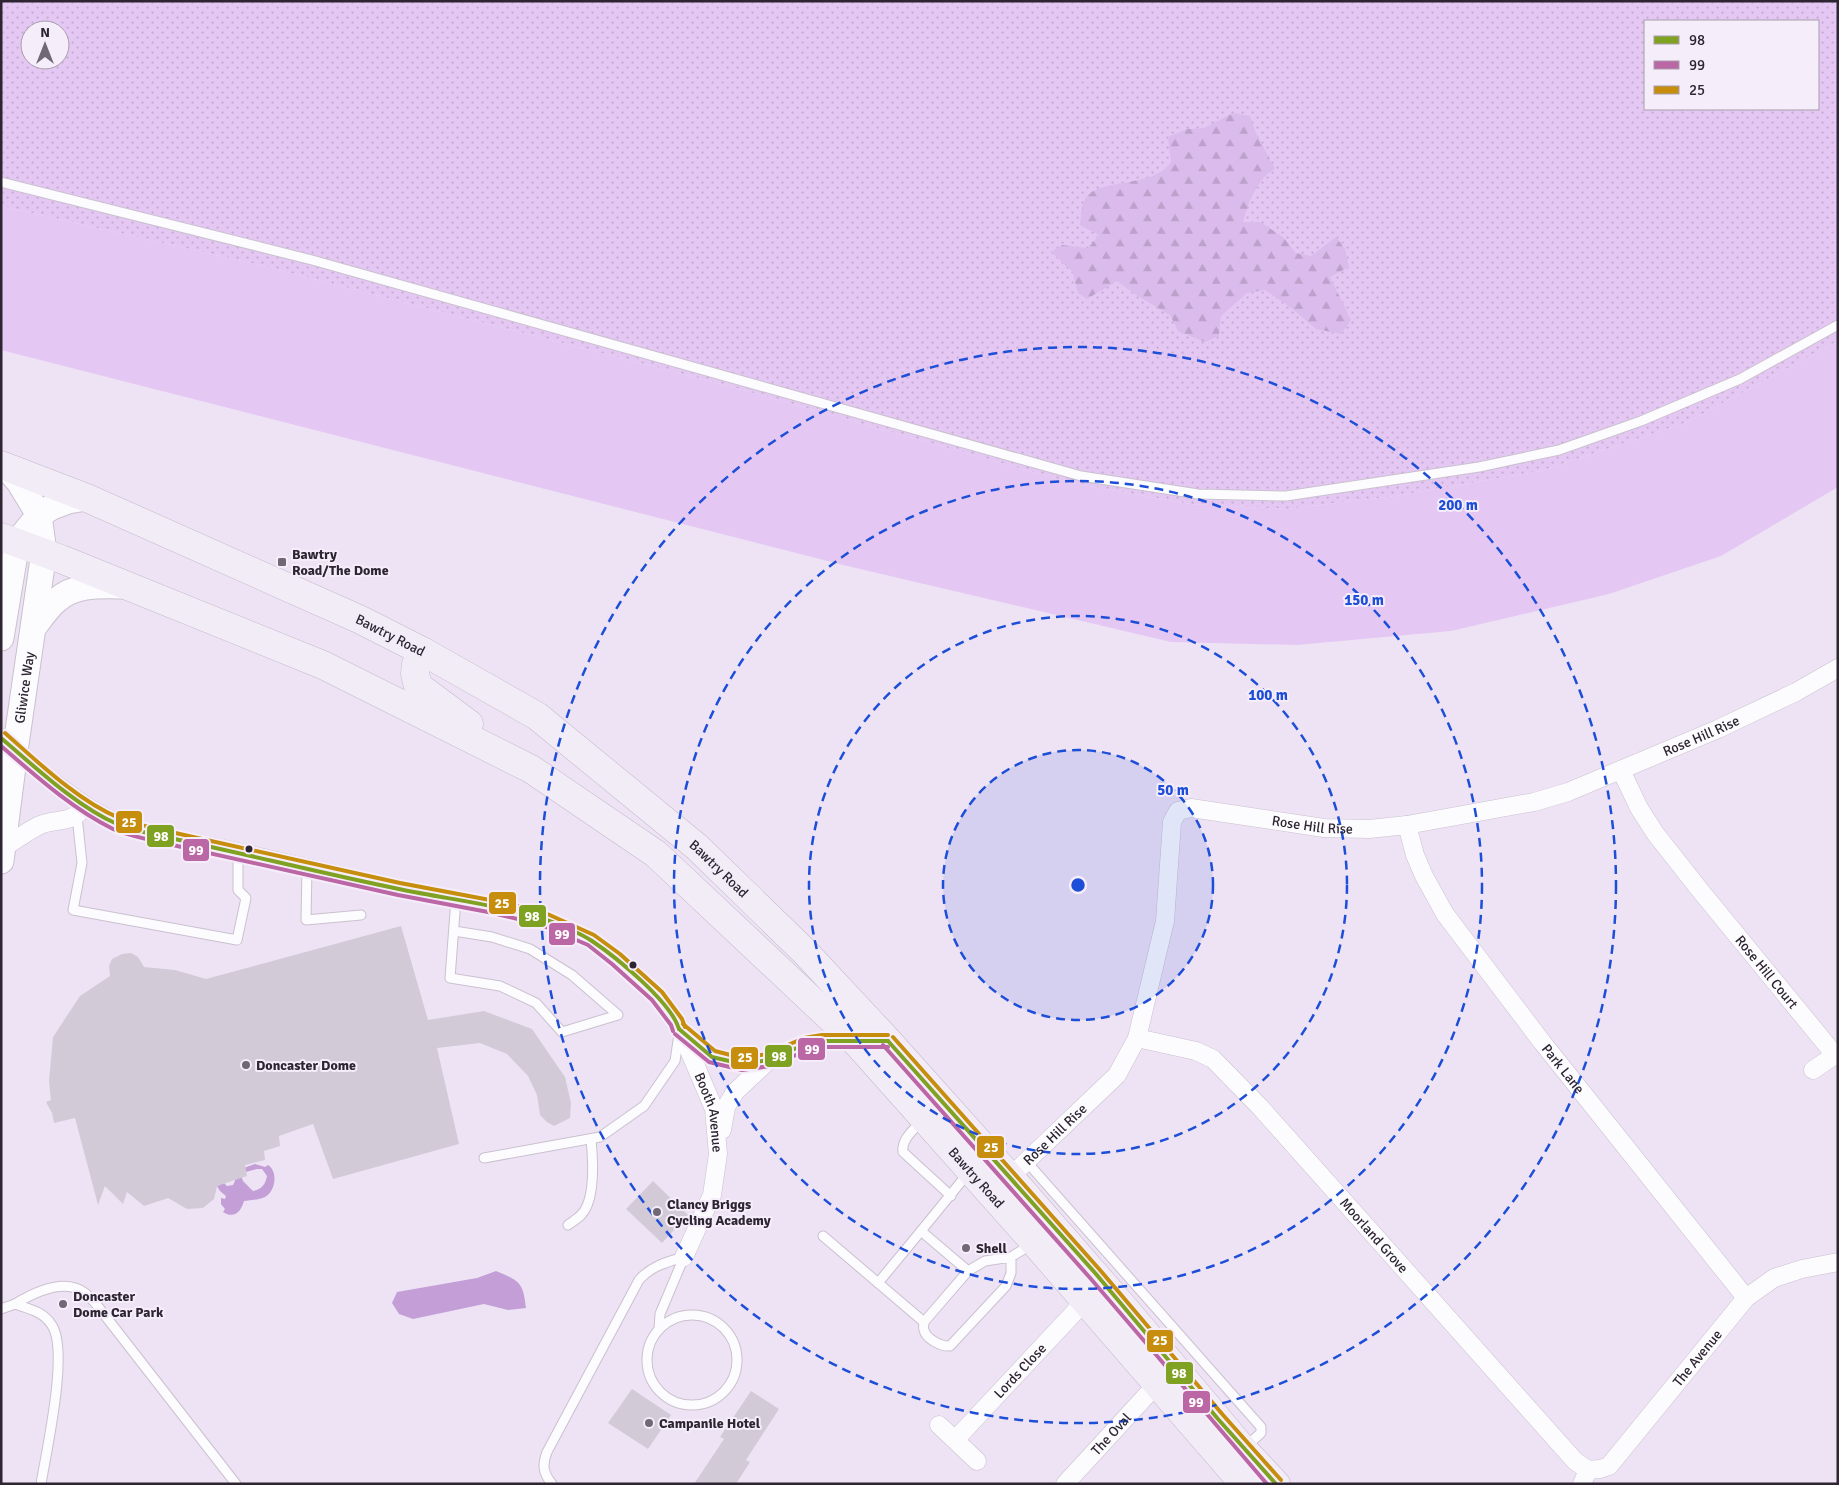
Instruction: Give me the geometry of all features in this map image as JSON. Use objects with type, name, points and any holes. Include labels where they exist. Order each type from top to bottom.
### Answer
[{"type":"highway","name":"Bawtry Road","points":[[3,466],[87,498],[361,620],[424,652],[537,716],[697,847],[805,952],[888,1041],[1018,1169],[1126,1310],[1243,1449],[1276,1484]]},
{"type":"highway","name":"Bawtry Road","points":[[9,539],[323,666],[531,769],[656,854],[856,1042],[1034,1242],[1156,1385],[1244,1484]]},
{"type":"highway","points":[[424,652],[416,664],[415,674],[418,686],[531,769]]},
{"type":"street","name":"Gliwice Way","points":[[2,853],[8,745],[34,627],[44,552],[39,515],[20,482],[3,466]]},
{"type":"street","points":[[1,638],[9,539],[52,507],[68,501],[87,498]]},
{"type":"street","points":[[34,627],[56,601],[68,592],[79,588],[127,586]]},
{"type":"street","name":"Rose Hill Rise","points":[[1018,1169],[1117,1075],[1137,1038],[1165,921],[1172,822],[1178,811],[1190,808],[1324,828],[1369,829],[1534,802],[1568,792],[1718,729],[1796,692],[1838,668]]},
{"type":"street","name":"Booth Avenue","points":[[8,745],[81,811],[117,824],[151,834],[541,918],[591,940],[616,959],[656,996],[677,1022],[714,1109],[718,1154],[712,1195],[684,1257]]},
{"type":"street","name":"Rose Hill Court","points":[[1621,770],[1639,808],[1655,833],[1699,889],[1837,1054],[1813,1070]]},
{"type":"street","points":[[2,853],[40,825],[64,821],[81,811]]},
{"type":"street","name":"Park Lane","points":[[1407,824],[1421,869],[1446,914],[1542,1042],[1746,1298]]},
{"type":"street","points":[[679,1029],[712,1057],[742,1064],[769,1060],[806,1044],[823,1040],[888,1041]]},
{"type":"street","name":"Moorland Grove","points":[[1137,1038],[1196,1051],[1213,1059],[1260,1107],[1576,1461],[1585,1477]]},
{"type":"street","points":[[718,1154],[726,1107],[735,1092],[769,1060]]},
{"type":"street","name":"The Avenue","points":[[1585,1477],[1609,1466],[1746,1298],[1774,1278],[1802,1269],[1838,1262]]},
{"type":"street","name":"Lords Close","points":[[955,1440],[1085,1301]]},
{"type":"street","name":"The Oval","points":[[1065,1484],[1156,1385]]},
{"type":"street","points":[[939,1425],[977,1460]]},
{"type":"lane","points":[[1,182],[312,260],[1081,476],[1198,494],[1286,496],[1479,467],[1559,450],[1641,421],[1740,378],[1838,325]]},
{"type":"lane","points":[[81,811],[82,863],[73,910],[237,940],[246,898],[238,890],[238,852]]},
{"type":"lane","points":[[307,868],[306,920],[361,915]]},
{"type":"lane","points":[[454,932],[492,937],[530,950],[572,975],[618,1015],[562,1032],[536,1003],[500,986],[450,978],[456,900]]},
{"type":"lane","points":[[484,1158],[600,1137],[644,1106],[675,1062],[679,1029]]},
{"type":"lane","points":[[923,1118],[904,1142],[902,1146],[903,1152],[951,1196]]},
{"type":"lane","points":[[568,1225],[582,1214],[591,1193],[594,1167],[591,1139]]},
{"type":"lane","points":[[878,1283],[951,1196],[970,1170]]},
{"type":"lane","points":[[922,1231],[968,1271]]},
{"type":"lane","points":[[823,1236],[924,1322]]},
{"type":"lane","points":[[1011,1256],[1011,1273],[1006,1286],[950,1346],[941,1346],[926,1334],[923,1329],[924,1322],[968,1271],[985,1261],[1011,1256],[1034,1242]]},
{"type":"lane","points":[[552,1484],[544,1471],[543,1462],[547,1452],[639,1280],[646,1272],[684,1257]]},
{"type":"lane","name":"Booth Avenue","points":[[659,1330],[671,1321],[685,1316],[700,1316],[714,1321],[726,1330],[734,1343],[737,1358],[736,1373],[729,1386],[719,1397],[706,1403],[692,1405],[677,1403],[664,1396],[654,1385],[649,1371],[648,1357],[651,1342],[659,1330],[660,1314],[684,1257]]},
{"type":"lane","points":[[1,1309],[50,1288],[73,1287],[84,1292],[96,1304],[236,1484]]},
{"type":"lane","points":[[15,1304],[41,1313],[52,1324],[56,1334],[56,1390],[41,1484]]},
{"type":"shaded area","points":[[1,1],[1838,1],[1838,341],[1688,422],[1541,471],[1395,496],[1287,509],[1190,504],[1072,483],[725,385],[259,265],[1,206]]},
{"type":"shaded area","points":[[1,206],[259,265],[725,385],[1072,483],[1190,504],[1287,509],[1395,496],[1541,471],[1688,422],[1838,341],[1838,487],[1721,556],[1609,594],[1451,631],[1297,645],[1171,642],[843,565],[1,350]]},
{"type":"shaded area","points":[[255,1164],[265,1167],[268,1165],[273,1172],[274,1181],[269,1194],[258,1199],[244,1201],[237,1213],[230,1215],[223,1212],[225,1209],[221,1204],[221,1198],[225,1199],[226,1196],[217,1186],[224,1183],[227,1186],[233,1185],[235,1171]],"holes":[[[262,1169],[267,1176],[265,1182],[261,1188],[253,1191],[243,1181],[242,1173]]]},
{"type":"shaded area","points":[[496,1271],[518,1283],[523,1292],[526,1308],[508,1310],[484,1304],[413,1319],[399,1314],[392,1303],[397,1292],[477,1278]]},
{"type":"green space","points":[[1233,113],[1250,116],[1256,133],[1275,169],[1258,185],[1243,222],[1260,222],[1283,237],[1296,253],[1311,256],[1336,237],[1345,249],[1349,267],[1330,277],[1351,320],[1341,334],[1316,329],[1290,307],[1265,290],[1247,293],[1221,316],[1219,336],[1205,342],[1178,331],[1170,315],[1136,295],[1117,281],[1087,299],[1078,293],[1072,271],[1051,252],[1062,245],[1088,248],[1099,235],[1080,225],[1083,204],[1090,193],[1100,188],[1138,180],[1162,171],[1171,162],[1168,137],[1187,129],[1204,128]]},
{"type":"building","name":"Doncaster Dome","points":[[401,926],[428,1020],[484,1011],[532,1029],[565,1077],[571,1103],[570,1118],[554,1126],[540,1115],[537,1095],[528,1076],[507,1054],[480,1043],[437,1048],[459,1144],[333,1179],[313,1124],[279,1136],[280,1146],[264,1151],[265,1160],[245,1165],[247,1176],[217,1186],[214,1199],[203,1208],[187,1209],[168,1198],[144,1206],[127,1192],[123,1204],[105,1186],[98,1205],[75,1118],[54,1123],[52,1113],[46,1102],[51,1100],[49,1081],[53,1037],[80,996],[110,976],[109,966],[112,959],[122,954],[131,953],[138,957],[144,967],[175,970],[206,979]]},
{"type":"building","name":"Clancy Briggs Cycling Academy","points":[[653,1181],[688,1215],[662,1243],[626,1209]]},
{"type":"building","points":[[632,1389],[671,1415],[648,1449],[608,1423]]},
{"type":"building","points":[[751,1391],[779,1409],[746,1460],[750,1462],[736,1484],[694,1484],[724,1439],[720,1437]]},
{"type":"transit line","name":"25","points":[[5,733],[73,791],[103,810],[127,821],[400,883],[543,912],[594,935],[620,954],[662,992],[682,1019],[685,1027]]},
{"type":"transit line","name":"98","points":[[1,738],[71,797],[102,817],[125,827],[417,893],[506,909],[540,918],[567,928],[602,948],[628,969],[665,1006],[679,1029]]},
{"type":"transit line","name":"99","points":[[1,746],[68,801],[98,821],[122,832],[150,840],[398,895],[539,924],[588,945],[612,964],[652,1000],[671,1025],[673,1031]]},
{"type":"transit line","name":"25","points":[[683,1024],[715,1051],[742,1058],[767,1054],[804,1038],[822,1035],[888,1035]]},
{"type":"transit line","name":"98","points":[[679,1029],[712,1057],[742,1064],[769,1060],[806,1044],[823,1041],[888,1041]]},
{"type":"transit line","name":"99","points":[[675,1034],[709,1062],[742,1070],[770,1066],[808,1050],[824,1047],[888,1047]]},
{"type":"transit line","name":"25","points":[[893,1037],[1100,1270],[1281,1480]]},
{"type":"transit line","name":"98","points":[[888,1041],[1096,1274],[1218,1419],[1276,1484]]},
{"type":"transit line","name":"99","points":[[883,1045],[1091,1279],[1267,1484]]},
{"type":"place","name":"Bawtry Road/The Dome","points":[[282,562]]},
{"type":"place","name":"Doncaster Dome","points":[[246,1065]]},
{"type":"place","name":"Clancy Briggs Cycling Academy","points":[[657,1212]]},
{"type":"place","name":"Shell","points":[[966,1248]]},
{"type":"place","name":"Doncaster Dome Car Park","points":[[63,1304]]},
{"type":"place","name":"Campanile Hotel","points":[[649,1423]]}]
